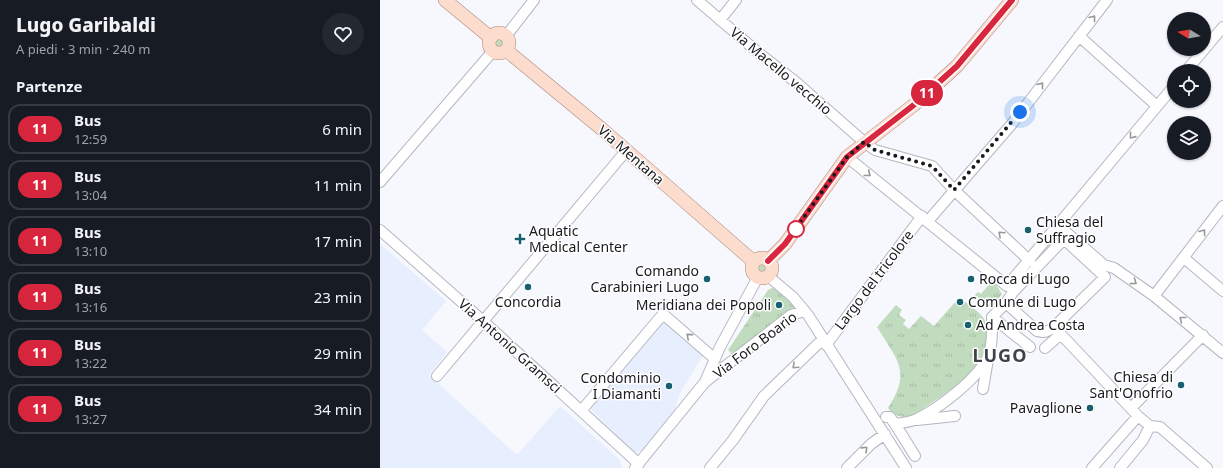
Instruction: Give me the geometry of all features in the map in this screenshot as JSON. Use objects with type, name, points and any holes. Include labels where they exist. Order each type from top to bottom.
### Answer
[{"type":"main road","points":[[445,0],[491,38]]},
{"type":"main road","points":[[768,261],[785,244],[847,157],[864,142],[915,104],[957,66],[1012,0]]},
{"type":"main road","points":[[498,34],[506,36],[509,45],[499,51],[490,46],[491,38],[498,34]]},
{"type":"main road","name":"Via Mentana","points":[[499,51],[626,151],[754,262]]},
{"type":"main road","points":[[760,259],[768,261],[772,269],[763,276],[753,271],[754,262],[760,259]]},
{"type":"street","points":[[506,36],[534,0]]},
{"type":"street","name":"Via Macello vecchio","points":[[697,0],[875,150],[932,166],[954,190],[1030,261]]},
{"type":"street","points":[[720,20],[736,0]]},
{"type":"street","name":"Largo del tricolore","points":[[710,468],[733,440],[764,396],[826,344],[925,218],[954,190],[1011,125],[1107,0]]},
{"type":"street","points":[[1192,64],[1223,27]]},
{"type":"street","points":[[1079,36],[1157,106]]},
{"type":"street","points":[[380,182],[499,51]]},
{"type":"street","points":[[1006,303],[1007,286],[1030,261],[1167,94]]},
{"type":"street","points":[[437,376],[626,151]]},
{"type":"street","points":[[847,157],[925,218],[1007,286]]},
{"type":"street","points":[[1154,296],[1223,206]]},
{"type":"street","points":[[1059,226],[1104,264],[1114,268],[1154,296],[1223,353]]},
{"type":"street","name":"Via Antonio Gramsci","points":[[380,230],[484,321],[581,411],[637,466]]},
{"type":"street","points":[[983,389],[991,346],[992,317],[1006,303],[1013,292],[1064,239],[1105,277]]},
{"type":"street","points":[[1184,258],[1223,291]]},
{"type":"street","points":[[1045,348],[1057,330],[1114,268]]},
{"type":"street","points":[[763,276],[793,297],[805,311],[906,468]]},
{"type":"street","name":"Via Foro Boario","points":[[705,382],[715,359],[763,276]]},
{"type":"street","points":[[1006,303],[1036,331],[1043,333],[1057,330]]},
{"type":"street","name":"Via Foro Boario","points":[[637,466],[705,382],[791,315],[805,311]]},
{"type":"street","points":[[581,411],[663,314],[715,359]]},
{"type":"street","points":[[992,317],[1030,347]]},
{"type":"street","points":[[1057,330],[1138,416],[1150,426],[1160,427],[1207,468]]},
{"type":"street","points":[[1131,408],[1202,335]]},
{"type":"street","points":[[911,421],[958,392],[971,380],[989,355]]},
{"type":"street","points":[[896,424],[955,416]]},
{"type":"street","points":[[1092,468],[1118,432],[1138,416]]},
{"type":"street","points":[[886,417],[890,417],[896,424],[915,456]]},
{"type":"street","points":[[1120,468],[1143,440],[1150,426]]},
{"type":"street","points":[[847,468],[862,451],[885,434]]},
{"type":"shaded area","points":[[380,244],[446,301],[422,330],[447,352],[429,375],[517,455],[560,406],[620,460],[622,468],[380,468]]},
{"type":"shaded area","points":[[663,321],[704,354],[680,393],[675,410],[644,450],[634,453],[590,408]]},
{"type":"green space","points":[[499,38],[503,40],[505,44],[503,48],[499,50],[495,48],[493,44],[495,40]]},
{"type":"green space","points":[[760,262],[764,262],[768,268],[764,274],[760,274],[756,270],[756,266]]},
{"type":"green space","points":[[993,280],[1002,294],[992,308],[975,295],[978,292],[981,294]]},
{"type":"green space","points":[[772,288],[776,289],[796,306],[734,356],[728,350],[768,290]]},
{"type":"green space","points":[[957,300],[961,302],[963,300],[976,310],[986,323],[988,330],[985,350],[968,376],[960,383],[915,414],[906,417],[896,415],[888,408],[899,384],[899,366],[891,348],[877,327],[896,305],[902,310],[899,315],[906,320],[903,324],[909,329],[921,316],[934,326]]},
{"type":"bus line","name":"11","points":[[768,261],[778,253],[785,244],[847,157],[864,142],[915,104],[957,66],[1012,0]]},
{"type":"place","name":"Chiesa del Suffragio","points":[[1028,230]]},
{"type":"place","name":"Aquatic Medical Center","points":[[520,239]]},
{"type":"place","name":"Comando Carabinieri Lugo","points":[[707,279]]},
{"type":"place","name":"Rocca di Lugo","points":[[971,279]]},
{"type":"place","name":"Concordia","points":[[528,287]]},
{"type":"place","name":"Comune di Lugo","points":[[960,302]]},
{"type":"place","name":"Meridiana dei Popoli","points":[[779,305]]},
{"type":"place","name":"Ad Andrea Costa","points":[[968,325]]},
{"type":"place","name":"Chiesa di Sant'Onofrio","points":[[1181,385]]},
{"type":"place","name":"Condominio I Diamanti","points":[[669,386]]},
{"type":"place","name":"Pavaglione","points":[[1090,408]]},
{"type":"district","name":"LUGO","points":[[1000,356]]},
{"type":"route","points":[[796,229],[794,231],[847,157],[864,142],[875,150],[932,166],[954,190],[1011,125],[1020,112]]}]
